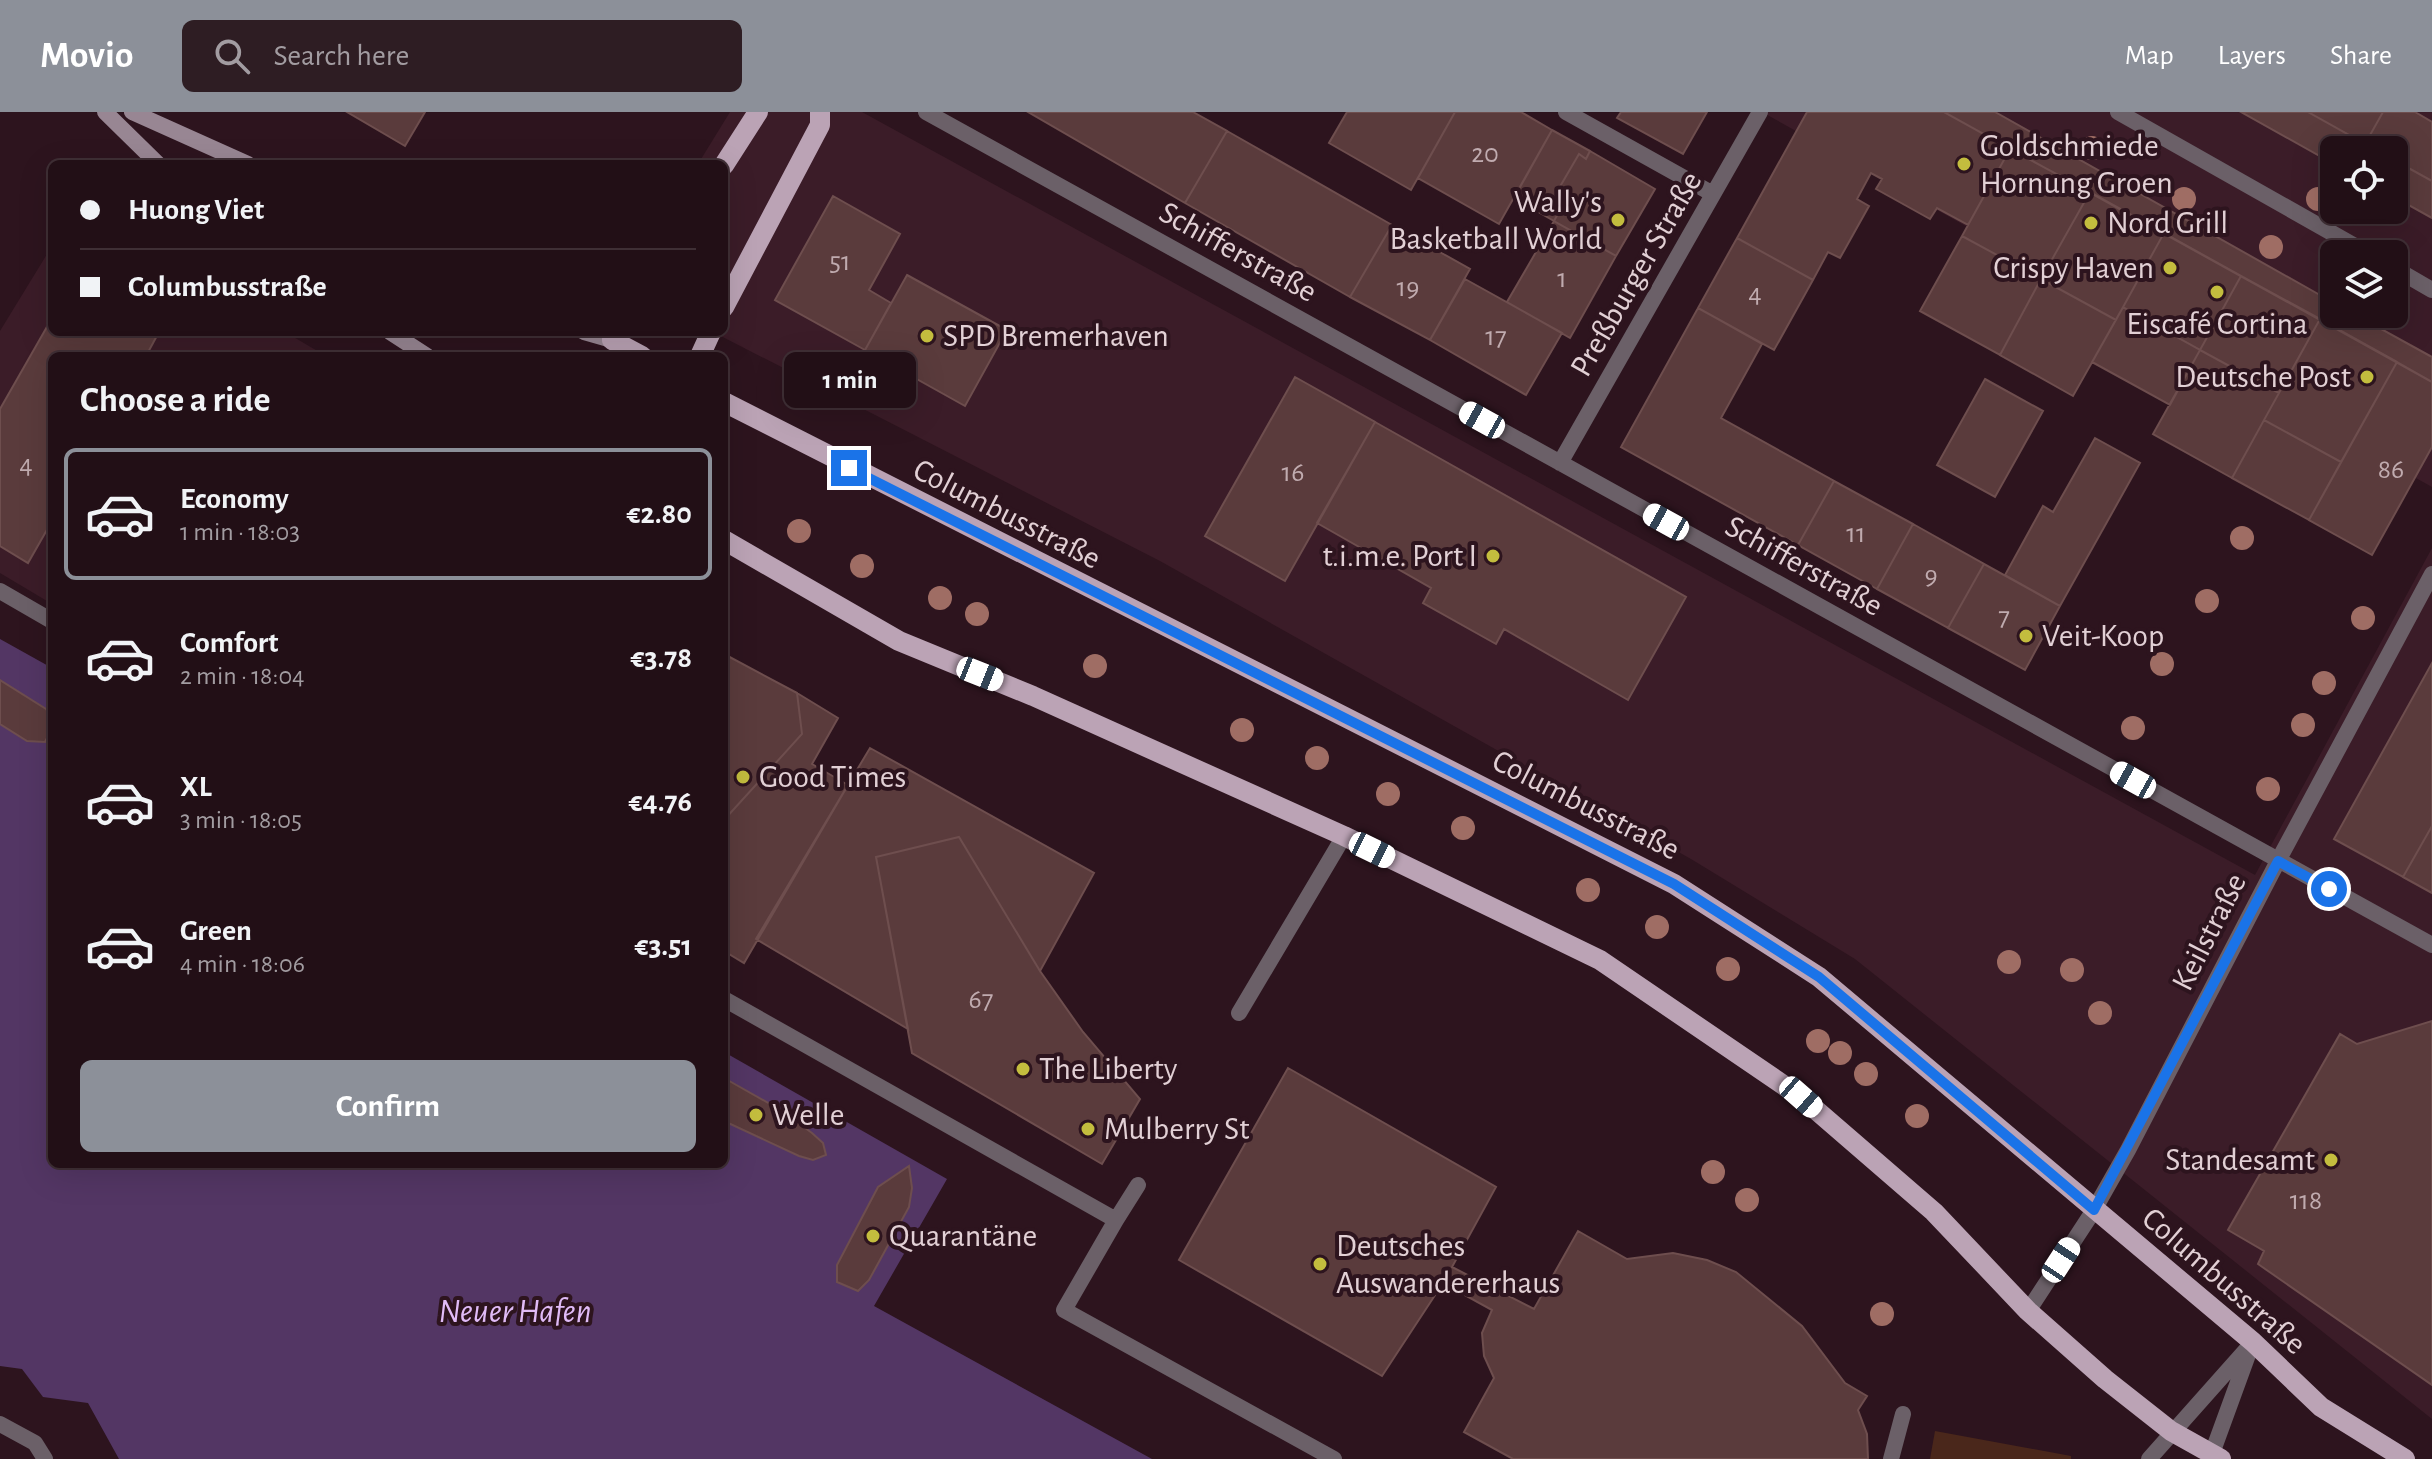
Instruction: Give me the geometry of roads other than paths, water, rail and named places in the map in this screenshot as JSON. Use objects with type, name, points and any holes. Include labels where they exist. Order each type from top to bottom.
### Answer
[{"type":"main road","points":[[105,112],[154,160]]},
{"type":"main road","points":[[132,112],[239,160]]},
{"type":"main road","points":[[727,160],[758,112]]},
{"type":"main road","points":[[728,299],[820,125],[820,112]]},
{"type":"main road","points":[[396,336],[421,352]]},
{"type":"main road","points":[[610,343],[632,352]]},
{"type":"main road","name":"Columbusstraße","points":[[728,404],[1674,884],[1819,977],[2253,1342],[2321,1407],[2405,1459]]},
{"type":"main road","points":[[728,542],[899,641],[1033,696],[1344,836],[1600,960],[1801,1097],[1934,1212],[2028,1311],[2171,1431],[2215,1457]]},
{"type":"street","name":"Schifferstraße","points":[[926,112],[2432,945]]},
{"type":"street","points":[[1566,112],[1713,194]]},
{"type":"street","name":"Preßburger Straße","points":[[1560,463],[1760,112]]},
{"type":"street","points":[[2118,112],[2344,240]]},
{"type":"street","points":[[2408,276],[2432,290]]},
{"type":"street","name":"Keilstraße","points":[[2028,1311],[2094,1210],[2432,574]]},
{"type":"street","points":[[0,591],[48,619]]},
{"type":"street","points":[[1239,1013],[1344,836]]},
{"type":"street","points":[[728,1001],[1116,1220]]},
{"type":"street","points":[[1138,1185],[1064,1310],[1334,1459]]},
{"type":"street","points":[[2149,1459],[2253,1342]]},
{"type":"street","points":[[2215,1457],[2253,1342]]},
{"type":"street","points":[[1891,1459],[1903,1414]]},
{"type":"street","points":[[0,1424],[35,1443],[45,1459]]},
{"type":"water","name":"Neuer Hafen","points":[[0,639],[48,666],[48,1168],[728,1168],[728,1054],[947,1179],[874,1306],[1152,1459],[119,1459],[88,1403],[43,1397],[22,1369],[0,1366]]},
{"type":"place","name":"Goldschmiede Hornung Groen","points":[[1964,164]]},
{"type":"place","name":"Wally's Basketball World","points":[[1618,220]]},
{"type":"place","name":"Nord Grill","points":[[2091,223]]},
{"type":"place","name":"Crispy Haven","points":[[2170,268]]},
{"type":"place","name":"Eiscafé Cortina","points":[[2217,292]]},
{"type":"place","name":"SPD Bremerhaven","points":[[927,336]]},
{"type":"place","name":"Deutsche Post","points":[[2367,377]]},
{"type":"place","name":"t.i.m.e. Port I","points":[[1493,556]]},
{"type":"place","name":"Veit-Koop","points":[[2026,636]]},
{"type":"place","name":"Good Times","points":[[743,777]]},
{"type":"place","name":"The Liberty","points":[[1023,1069]]},
{"type":"place","name":"Welle","points":[[756,1115]]},
{"type":"place","name":"Mulberry St","points":[[1088,1129]]},
{"type":"place","name":"Standesamt","points":[[2331,1160]]},
{"type":"place","name":"Quarantäne","points":[[873,1236]]},
{"type":"place","name":"Deutsches Auswandererhaus","points":[[1320,1264]]}]
